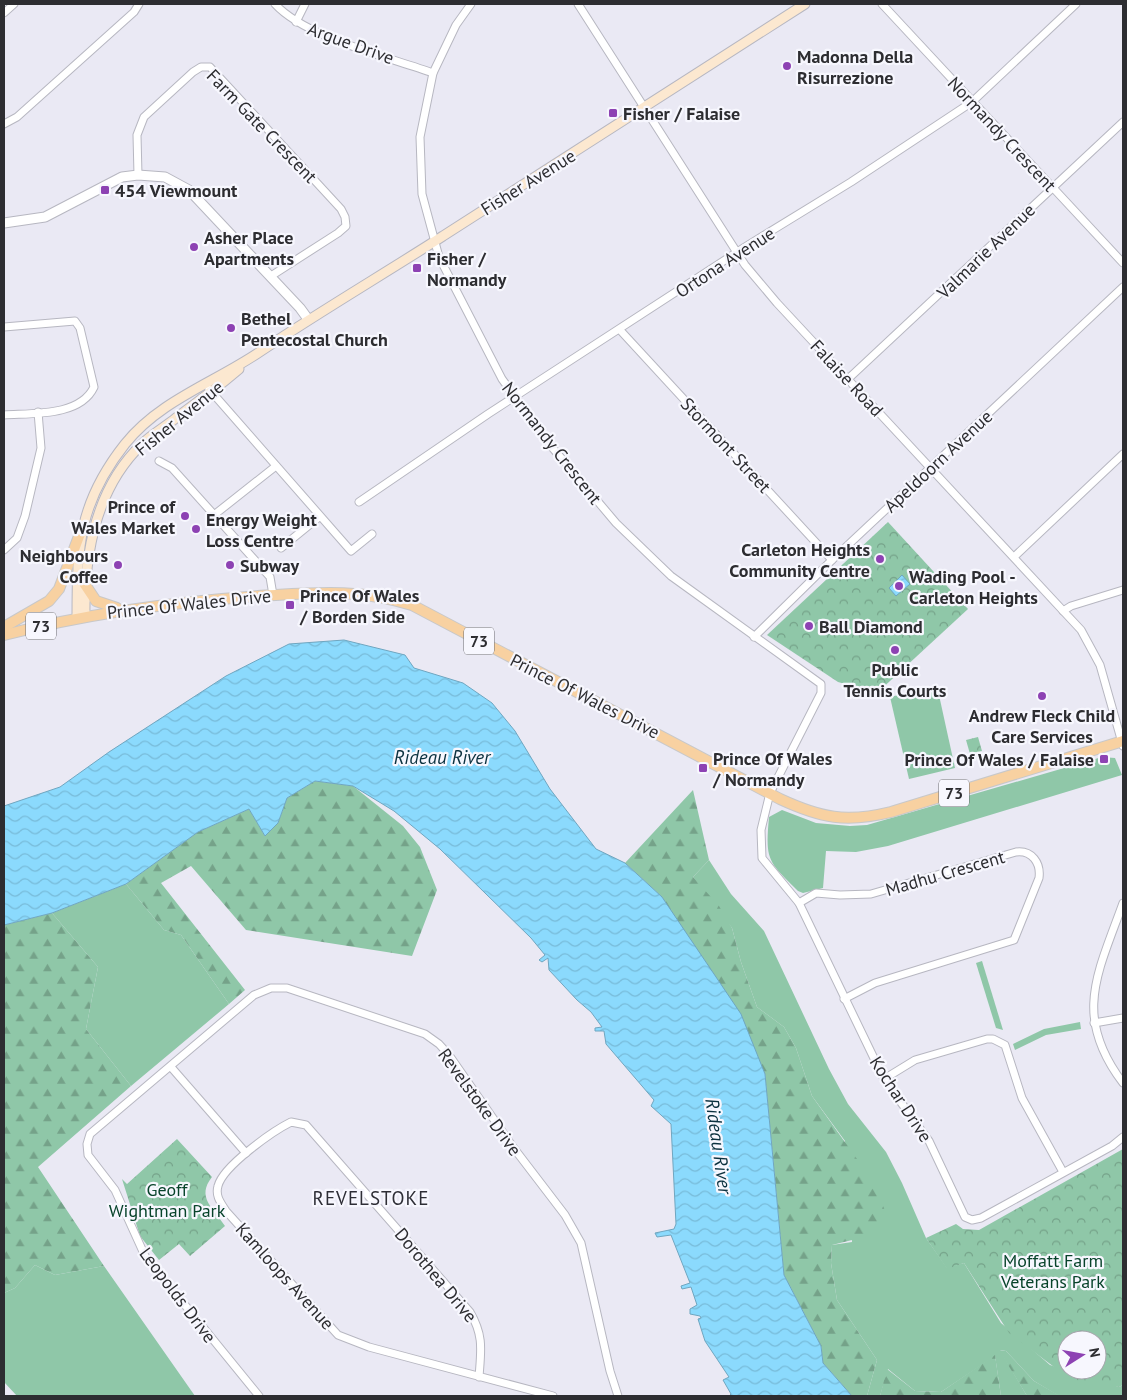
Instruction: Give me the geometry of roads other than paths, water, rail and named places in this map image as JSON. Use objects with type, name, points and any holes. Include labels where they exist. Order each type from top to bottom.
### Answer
[{"type":"main road","name":"Fisher Avenue","points":[[81,617],[77,574],[81,531],[92,496],[102,477],[127,442],[148,422],[205,383],[251,358],[805,4]]},
{"type":"main road","name":"Fisher Avenue","points":[[81,617],[87,554],[95,522],[112,483],[143,443],[212,392],[251,358]]},
{"type":"main road","points":[[102,477],[112,483]]},
{"type":"main road","points":[[4,627],[36,609],[54,595],[64,578],[81,531]]},
{"type":"main road","points":[[84,583],[96,601],[107,607],[122,610]]},
{"type":"main road","name":"Prince Of Wales Drive","points":[[4,635],[81,617],[122,610],[273,595],[326,592],[360,593],[412,605],[770,793],[821,816],[838,819],[873,816],[1123,743]]},
{"type":"street","points":[[4,14],[14,4]]},
{"type":"street","points":[[4,124],[17,117],[134,12],[138,4]]},
{"type":"street","name":"Argue Drive","points":[[275,4],[296,22],[316,32],[433,73]]},
{"type":"street","points":[[296,22],[305,4]]},
{"type":"street","name":"Normandy Crescent","points":[[471,4],[456,25],[433,73],[420,137],[422,194],[439,257],[502,379],[551,446],[616,524],[671,576],[817,681],[822,688],[819,698],[770,793]]},
{"type":"street","name":"Falaise Road","points":[[578,4],[737,253],[777,303],[1081,630],[1100,664],[1123,743]]},
{"type":"street","name":"Normandy Crescent","points":[[882,4],[1123,263]]},
{"type":"street","name":"Ortona Avenue","points":[[359,502],[515,397],[737,253],[851,182],[972,102],[1076,4]]},
{"type":"street","name":"Farm Gate Crescent","points":[[138,175],[137,135],[144,116],[193,72],[201,67],[210,67],[341,209],[345,217],[346,226],[338,233],[271,276]]},
{"type":"street","name":"Valmarie Avenue","points":[[848,379],[1123,122]]},
{"type":"street","points":[[4,223],[45,217],[60,211],[108,182],[122,177],[138,175],[165,177],[189,190],[271,276],[308,320]]},
{"type":"street","name":"Apeldoorn Avenue","points":[[754,637],[832,560],[931,469],[1123,286]]},
{"type":"street","points":[[4,327],[67,320],[74,321],[80,328],[94,387],[91,394],[67,409],[4,415]]},
{"type":"street","name":"Stormont Street","points":[[620,330],[832,560]]},
{"type":"street","points":[[205,383],[319,517],[351,551],[372,534]]},
{"type":"street","points":[[4,550],[17,538],[25,516],[42,448],[38,412]]},
{"type":"street","points":[[1014,556],[1123,454]]},
{"type":"street","points":[[159,461],[172,468],[270,576],[273,595]]},
{"type":"street","points":[[214,515],[276,466]]},
{"type":"street","points":[[281,548],[319,517]]},
{"type":"street","points":[[1064,610],[1123,590]]},
{"type":"street","name":"Kochar Drive","points":[[770,793],[761,830],[762,858],[799,903],[844,1000],[884,1079],[930,1141],[965,1217],[972,1220],[981,1218],[1112,1146],[1123,1137]]},
{"type":"street","name":"Madhu Crescent","points":[[799,903],[816,893],[840,895],[871,894],[1016,852],[1029,854],[1035,859],[1040,872],[1039,878],[1014,940],[875,983],[844,1000]]},
{"type":"street","points":[[1123,903],[1094,986],[1094,1023],[1102,1050],[1123,1083]]},
{"type":"street","name":"Revelstoke Drive","points":[[91,1134],[254,995],[271,988],[287,988],[425,1034],[439,1044],[449,1055],[513,1147],[565,1215],[581,1243],[610,1371],[618,1396]]},
{"type":"street","points":[[1094,1023],[1123,1018]]},
{"type":"street","points":[[884,1079],[915,1060],[987,1039],[999,1041],[1004,1045],[1022,1098],[1063,1172]]},
{"type":"street","points":[[171,1067],[246,1153]]},
{"type":"street","name":"Dorothea Drive","points":[[246,1153],[291,1122],[306,1125],[470,1312],[478,1326],[482,1343],[479,1377]]},
{"type":"street","name":"Leopolds Drive","points":[[91,1134],[87,1144],[88,1155],[115,1190],[145,1256],[259,1396]]},
{"type":"street","name":"Kamloops Avenue","points":[[246,1153],[221,1178],[217,1186],[218,1198],[226,1211],[338,1335],[353,1343],[553,1396]]},
{"type":"water","name":"Wading Pool - Carleton Heights","points":[[902,575],[910,584],[896,596],[889,588]]},
{"type":"water","name":"Rideau River","points":[[344,640],[405,655],[414,668],[463,683],[492,703],[515,731],[550,789],[596,849],[625,863],[662,897],[741,1014],[765,1074],[784,1275],[821,1346],[823,1363],[852,1396],[729,1396],[731,1394],[723,1380],[729,1377],[705,1341],[698,1319],[701,1318],[700,1316],[690,1314],[690,1309],[697,1305],[691,1287],[682,1289],[681,1286],[690,1283],[671,1235],[657,1237],[655,1233],[674,1229],[676,1224],[671,1124],[651,1106],[654,1100],[606,1044],[604,1031],[595,1031],[595,1028],[602,1027],[591,1012],[549,970],[548,958],[542,962],[539,960],[545,955],[531,938],[440,849],[394,811],[353,786],[315,781],[287,798],[278,823],[265,836],[249,809],[198,832],[126,884],[52,913],[4,925],[4,806],[60,787],[109,752],[226,676],[289,644]]},
{"type":"place","name":"Madonna Della Risurrezione","points":[[787,66]]},
{"type":"place","name":"Fisher / Falaise","points":[[613,113]]},
{"type":"place","name":"454 Viewmount","points":[[105,190]]},
{"type":"place","name":"Asher Place Apartments","points":[[194,247]]},
{"type":"place","name":"Fisher / Normandy","points":[[417,268]]},
{"type":"place","name":"Bethel Pentecostal Church","points":[[231,328]]},
{"type":"place","name":"Prince of Wales Market","points":[[185,516]]},
{"type":"place","name":"Energy Weight Loss Centre","points":[[196,529]]},
{"type":"place","name":"Carleton Heights Community Centre","points":[[880,559]]},
{"type":"place","name":"Neighbours Coffee","points":[[118,565]]},
{"type":"place","name":"Subway","points":[[230,565]]},
{"type":"place","name":"Wading Pool - Carleton Heights","points":[[899,586]]},
{"type":"place","name":"Prince Of Wales / Borden Side","points":[[290,605]]},
{"type":"place","name":"Ball Diamond","points":[[809,626]]},
{"type":"place","name":"Public Tennis Courts","points":[[895,650]]},
{"type":"place","name":"Andrew Fleck Child Care Services","points":[[1042,696]]},
{"type":"place","name":"Prince Of Wales / Falaise","points":[[1104,759]]},
{"type":"place","name":"Prince Of Wales / Normandy","points":[[703,768]]},
{"type":"district","name":"REVELSTOKE","points":[[371,1198]]},
{"type":"park label","name":"Geoff Wightman Park","points":[[167,1199]]},
{"type":"park label","name":"Moffatt Farm Veterans Park","points":[[1053,1270]]}]
